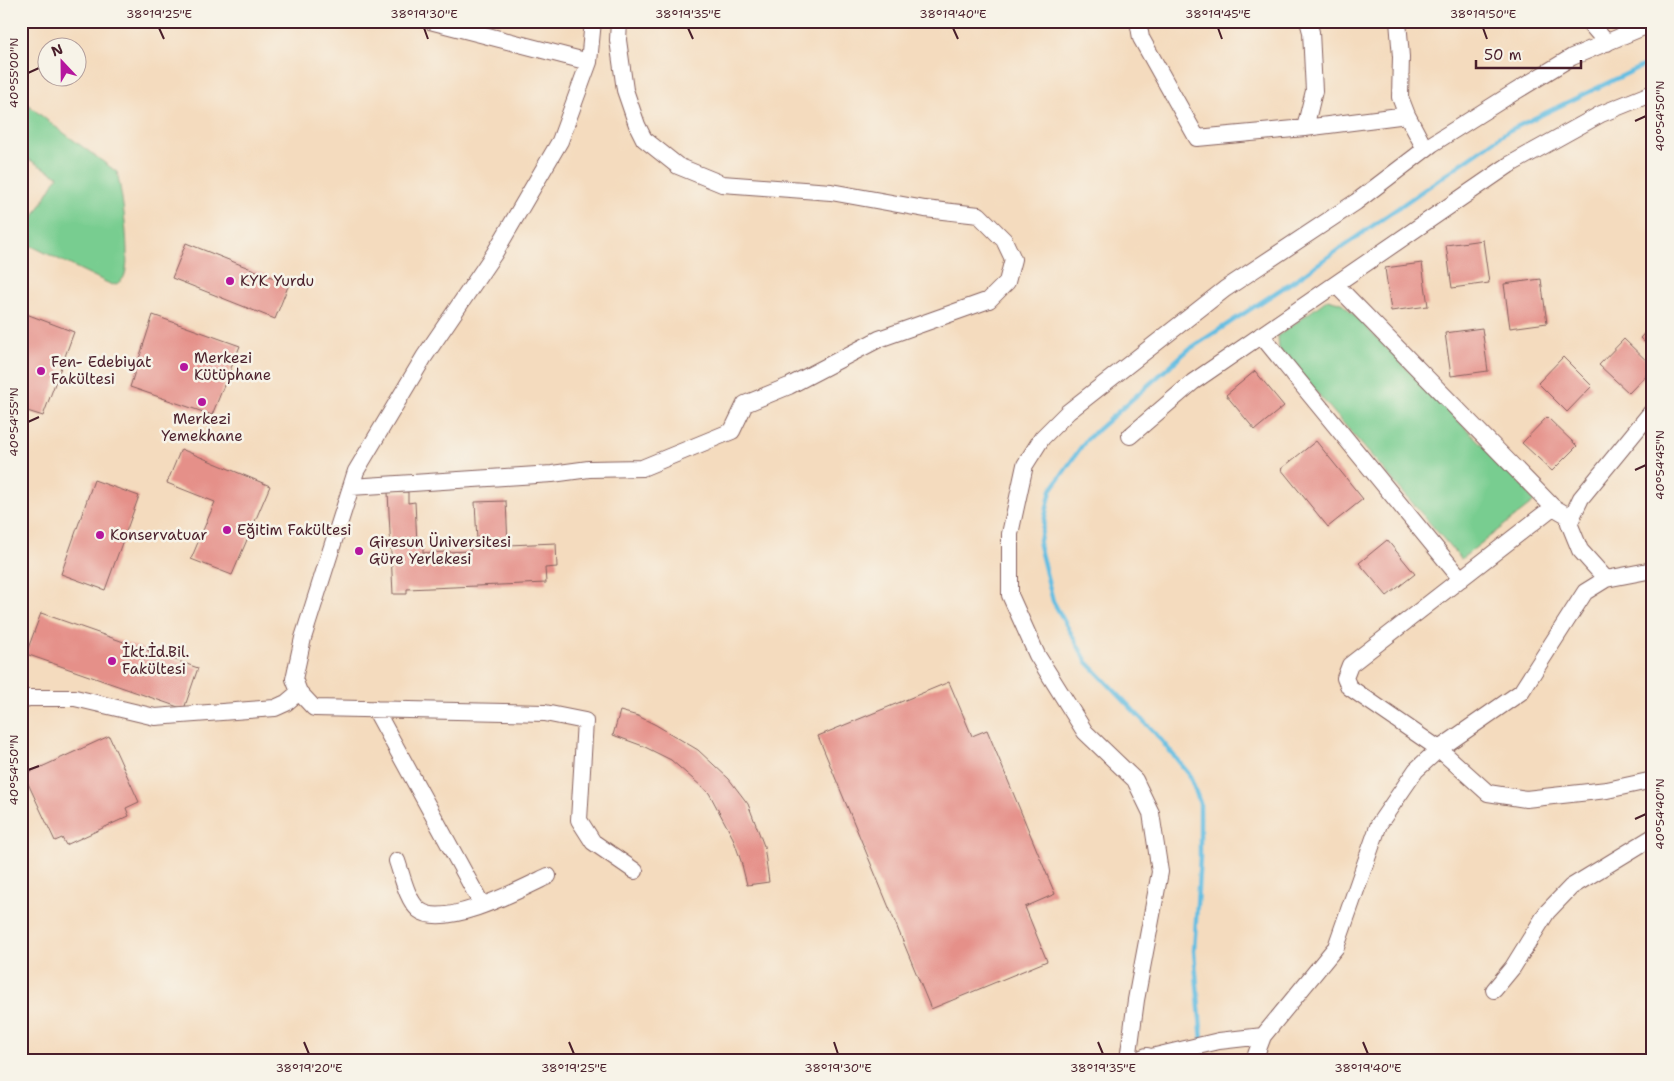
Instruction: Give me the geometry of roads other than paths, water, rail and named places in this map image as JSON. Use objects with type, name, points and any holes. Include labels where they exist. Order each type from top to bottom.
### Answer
[{"type":"street","points":[[430,21],[588,62]]},
{"type":"street","points":[[593,21],[588,62],[560,141],[494,254],[424,357],[356,471],[303,638],[294,678],[300,692],[314,708],[545,712],[584,721],[579,820],[593,842],[635,871]]},
{"type":"street","points":[[351,486],[552,474],[589,469],[642,468],[732,431],[745,404],[789,386],[879,339],[989,300],[1007,282],[1012,259],[1004,240],[979,215],[925,209],[832,192],[722,184],[678,166],[644,139],[637,125],[625,90],[618,40],[619,21]]},
{"type":"street","points":[[1138,21],[1141,38],[1197,138],[1305,128],[1407,114]]},
{"type":"street","points":[[1305,128],[1314,91],[1311,32],[1308,21]]},
{"type":"street","points":[[1398,21],[1401,57],[1400,97],[1425,149]]},
{"type":"street","points":[[1588,21],[1607,43]]},
{"type":"street","points":[[1262,1036],[1218,1041],[1139,1059],[1136,1000],[1160,872],[1151,812],[1135,780],[1086,732],[1037,655],[1010,594],[1010,534],[1025,465],[1042,438],[1061,418],[1225,288],[1356,202],[1425,149],[1512,93],[1572,57],[1653,23]]},
{"type":"street","points":[[1130,436],[1193,382],[1509,165],[1601,114],[1653,93]]},
{"type":"street","points":[[1336,285],[1553,507],[1572,518]]},
{"type":"street","points":[[1261,336],[1460,579]]},
{"type":"street","points":[[1606,578],[1580,550],[1569,523],[1581,498],[1653,410]]},
{"type":"street","points":[[1553,507],[1350,665],[1345,678],[1349,688],[1439,749],[1488,793],[1526,799],[1607,790],[1653,780]]},
{"type":"street","points":[[1254,1060],[1262,1036],[1336,947],[1380,824],[1416,770],[1439,749],[1521,692],[1584,592],[1606,578],[1653,570]]},
{"type":"street","points":[[21,701],[28,698],[75,698],[155,717],[275,708],[286,703],[300,692]]},
{"type":"street","points":[[375,709],[482,905]]},
{"type":"street","points":[[1494,990],[1513,967],[1547,912],[1571,887],[1653,837]]},
{"type":"street","points":[[397,861],[409,895],[420,910],[438,916],[463,912],[548,876]]},
{"type":"waterway","points":[[1202,1041],[1194,951],[1200,857],[1200,803],[1189,774],[1156,734],[1087,662],[1053,601],[1039,545],[1051,490],[1086,440],[1188,350],[1298,278],[1508,131],[1653,61]]},
{"type":"waterway","points":[[1202,1049],[1203,1060]]},
{"type":"place","name":"KYK Yurdu","points":[[230,281]]},
{"type":"place","name":"Merkezi Kütüphane","points":[[184,367]]},
{"type":"place","name":"Fen- Edebiyat Fakültesi","points":[[41,371]]},
{"type":"place","name":"Merkezi Yemekhane","points":[[202,402]]},
{"type":"place","name":"Eğitim Fakültesi","points":[[227,530]]},
{"type":"place","name":"Konservatuar","points":[[100,535]]},
{"type":"place","name":"Giresun Üniversitesi Güre Yerlekesi","points":[[359,551]]},
{"type":"place","name":"İkt.İd.Bil. Fakültesi","points":[[112,661]]}]
